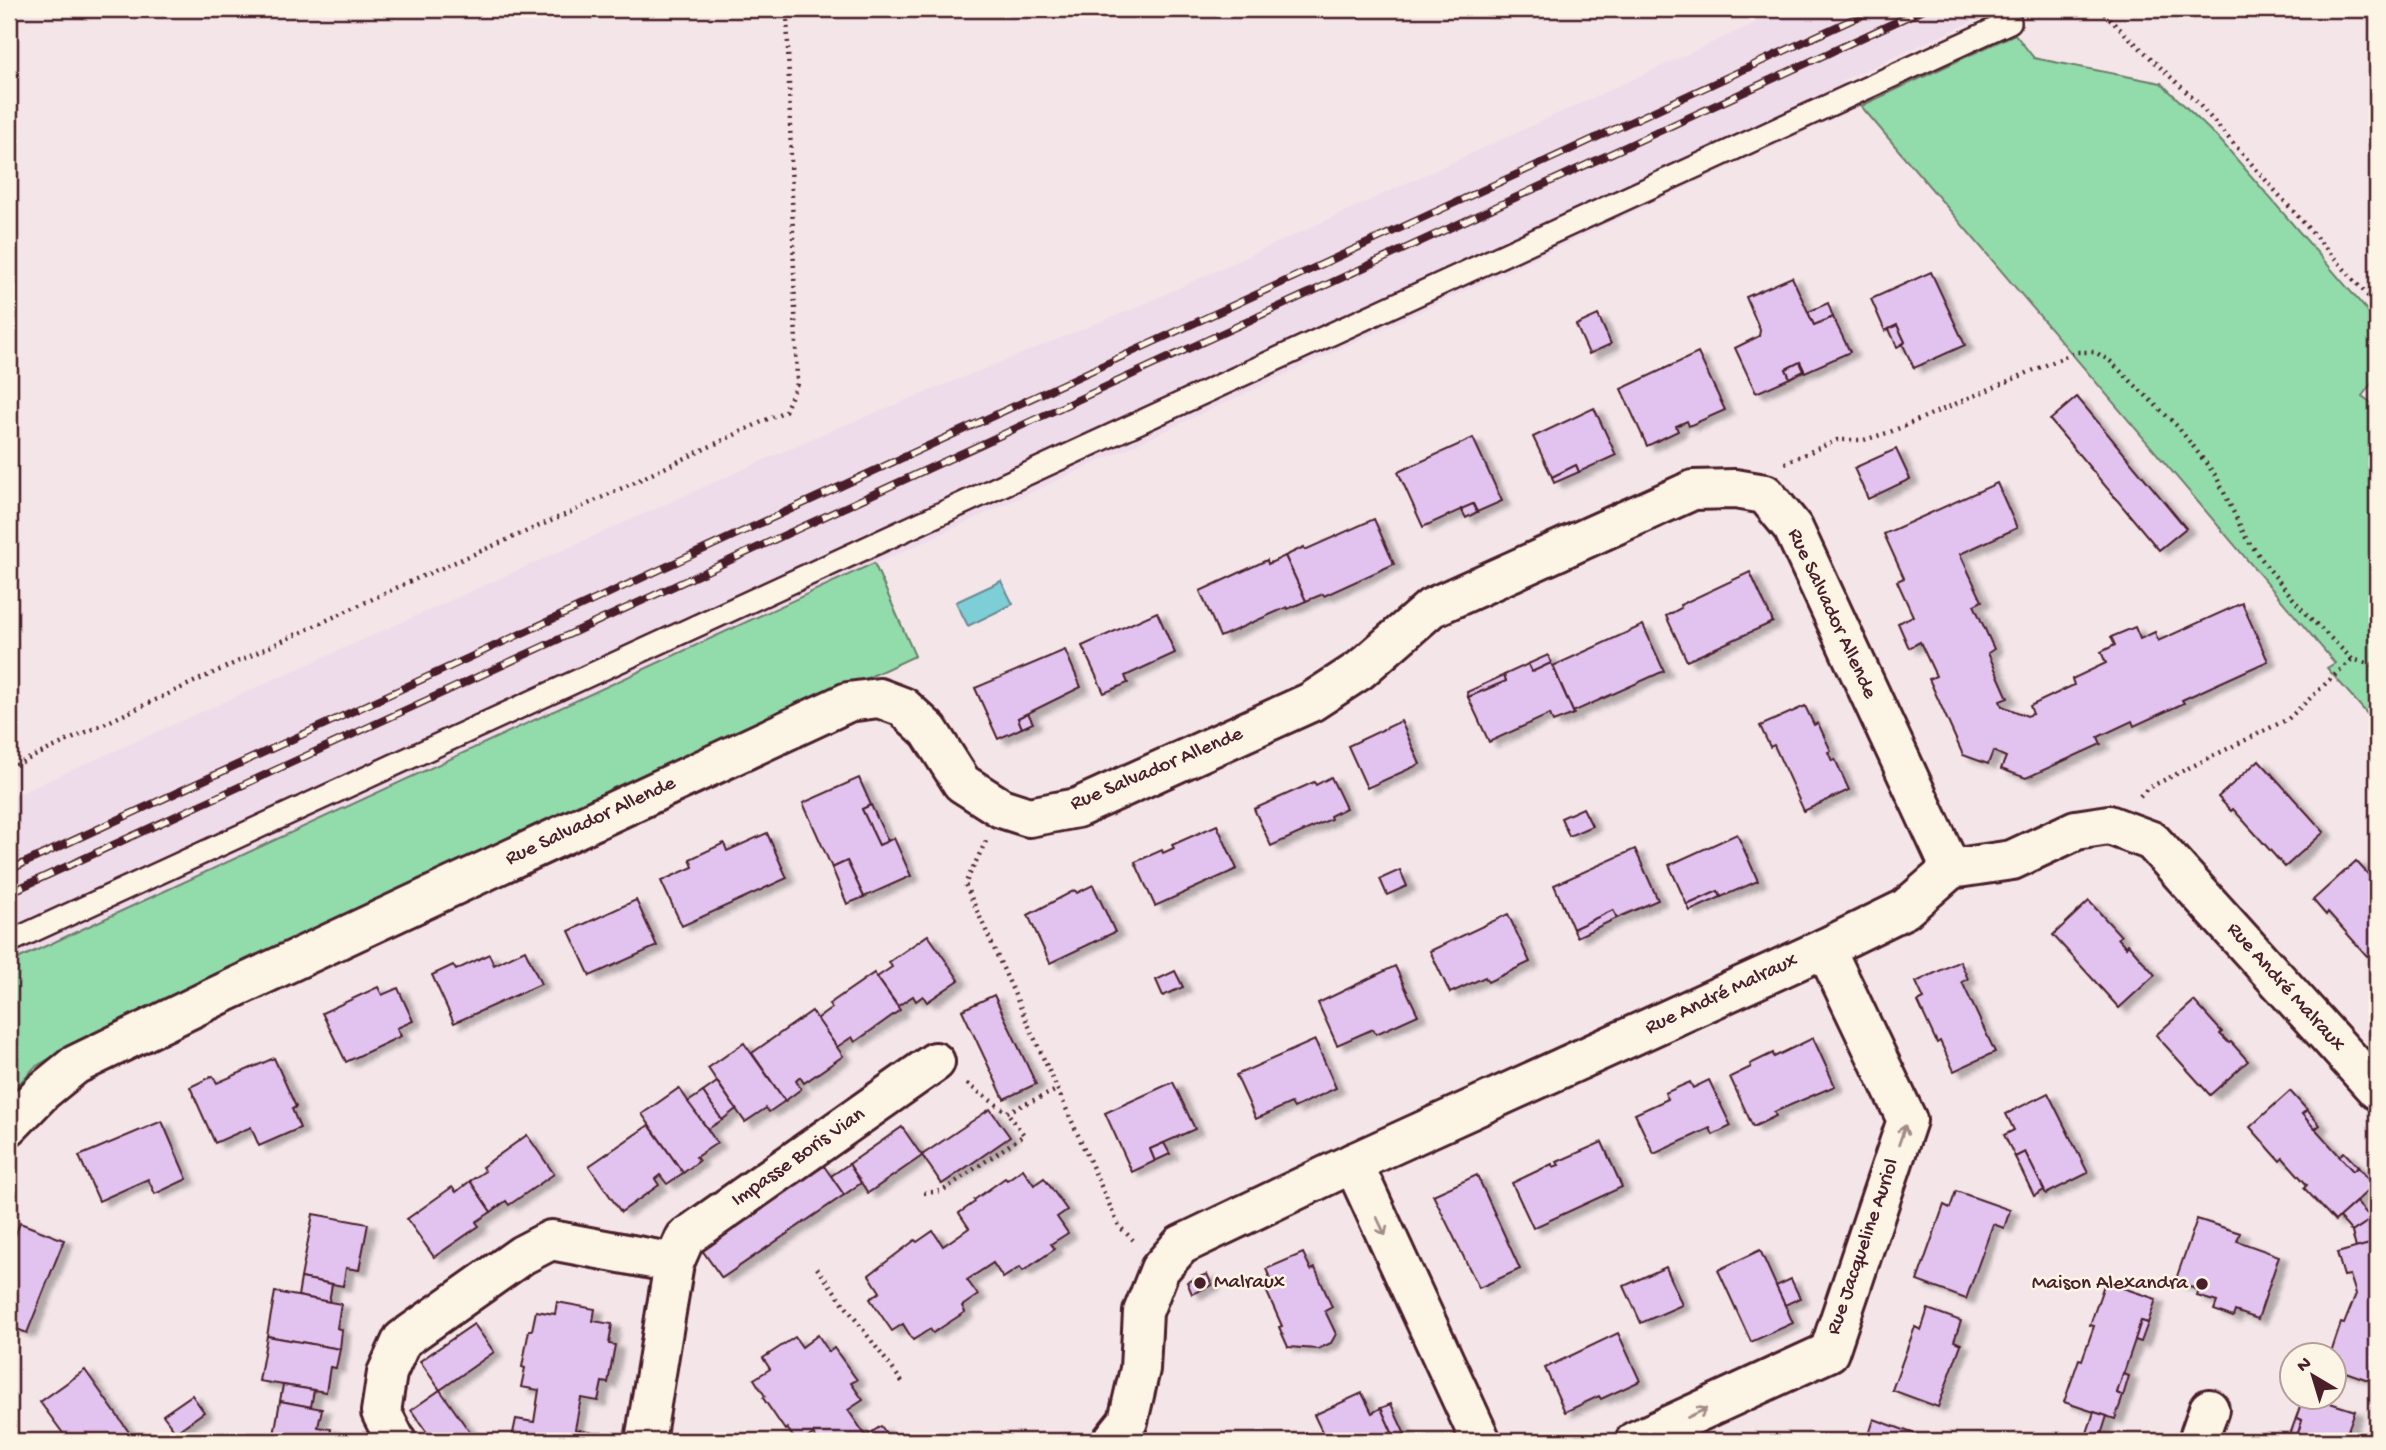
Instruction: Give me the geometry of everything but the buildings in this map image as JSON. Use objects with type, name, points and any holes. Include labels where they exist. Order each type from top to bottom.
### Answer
[{"type":"street","name":"Rue Salvador Allende","points":[[9,1126],[43,1091],[75,1065],[229,990],[848,702],[879,698],[902,707],[929,731],[962,783],[1001,808],[1029,817],[1077,808],[1311,702],[1360,670],[1431,608],[1693,490],[1735,489],[1765,494],[1793,528],[1951,869]]},
{"type":"street","name":"Rue André Malraux","points":[[1112,1441],[1128,1421],[1140,1369],[1143,1312],[1160,1269],[1181,1245],[1905,909],[1951,869],[2012,860],[2076,830],[2109,825],[2152,841],[2377,1090]]},
{"type":"street","name":"Rue Jacqueline Auriol","points":[[1635,1441],[1829,1352],[1907,1120],[1825,948]]},
{"type":"street","name":"Impasse Boris Vian","points":[[645,1441],[674,1263],[685,1238],[935,1062]]},
{"type":"street","points":[[1353,1163],[1481,1441]]},
{"type":"street","points":[[396,1441],[381,1412],[387,1373],[402,1340],[522,1255],[551,1241],[674,1263]]},
{"type":"lane","points":[[9,942],[2010,22]]},
{"type":"path","points":[[9,768],[396,588],[567,514],[785,411],[797,384],[787,9]]},
{"type":"path","points":[[2099,9],[2195,100],[2377,306]]},
{"type":"path","points":[[1765,494],[1775,468],[1837,440],[1864,440],[1890,432],[2076,352],[2095,352],[2110,360],[2178,427],[2216,477],[2246,538],[2305,613],[2351,659],[2377,666]]},
{"type":"path","points":[[2109,825],[2148,788],[2288,719],[2351,659]]},
{"type":"path","points":[[1001,808],[965,884],[1119,1226],[1160,1269]]},
{"type":"path","points":[[924,1194],[942,1191],[1024,1135],[1007,1112],[935,1062]]},
{"type":"path","points":[[1007,1112],[1057,1090]]},
{"type":"path","points":[[817,1268],[903,1383]]},
{"type":"shaded area","points":[[1785,9],[2000,9],[1842,81],[1861,106],[1109,457],[9,963],[9,798],[817,436],[1137,307]]},
{"type":"green space","points":[[2015,34],[2034,58],[2161,83],[2221,141],[2377,322],[2377,376],[2362,396],[2377,407],[2377,725],[2327,668],[2335,663],[1861,106]]},
{"type":"green space","points":[[874,563],[915,656],[85,1038],[35,1067],[9,1094],[9,963]]},
{"type":"water","points":[[1001,581],[1013,604],[968,626],[956,602]]},
{"type":"railway","points":[[9,870],[1875,9]]},
{"type":"railway","points":[[9,893],[1924,9]]},
{"type":"place","name":"Malraux","points":[[1200,1283]]},
{"type":"place","name":"Maison Alexandra","points":[[2202,1284]]}]
